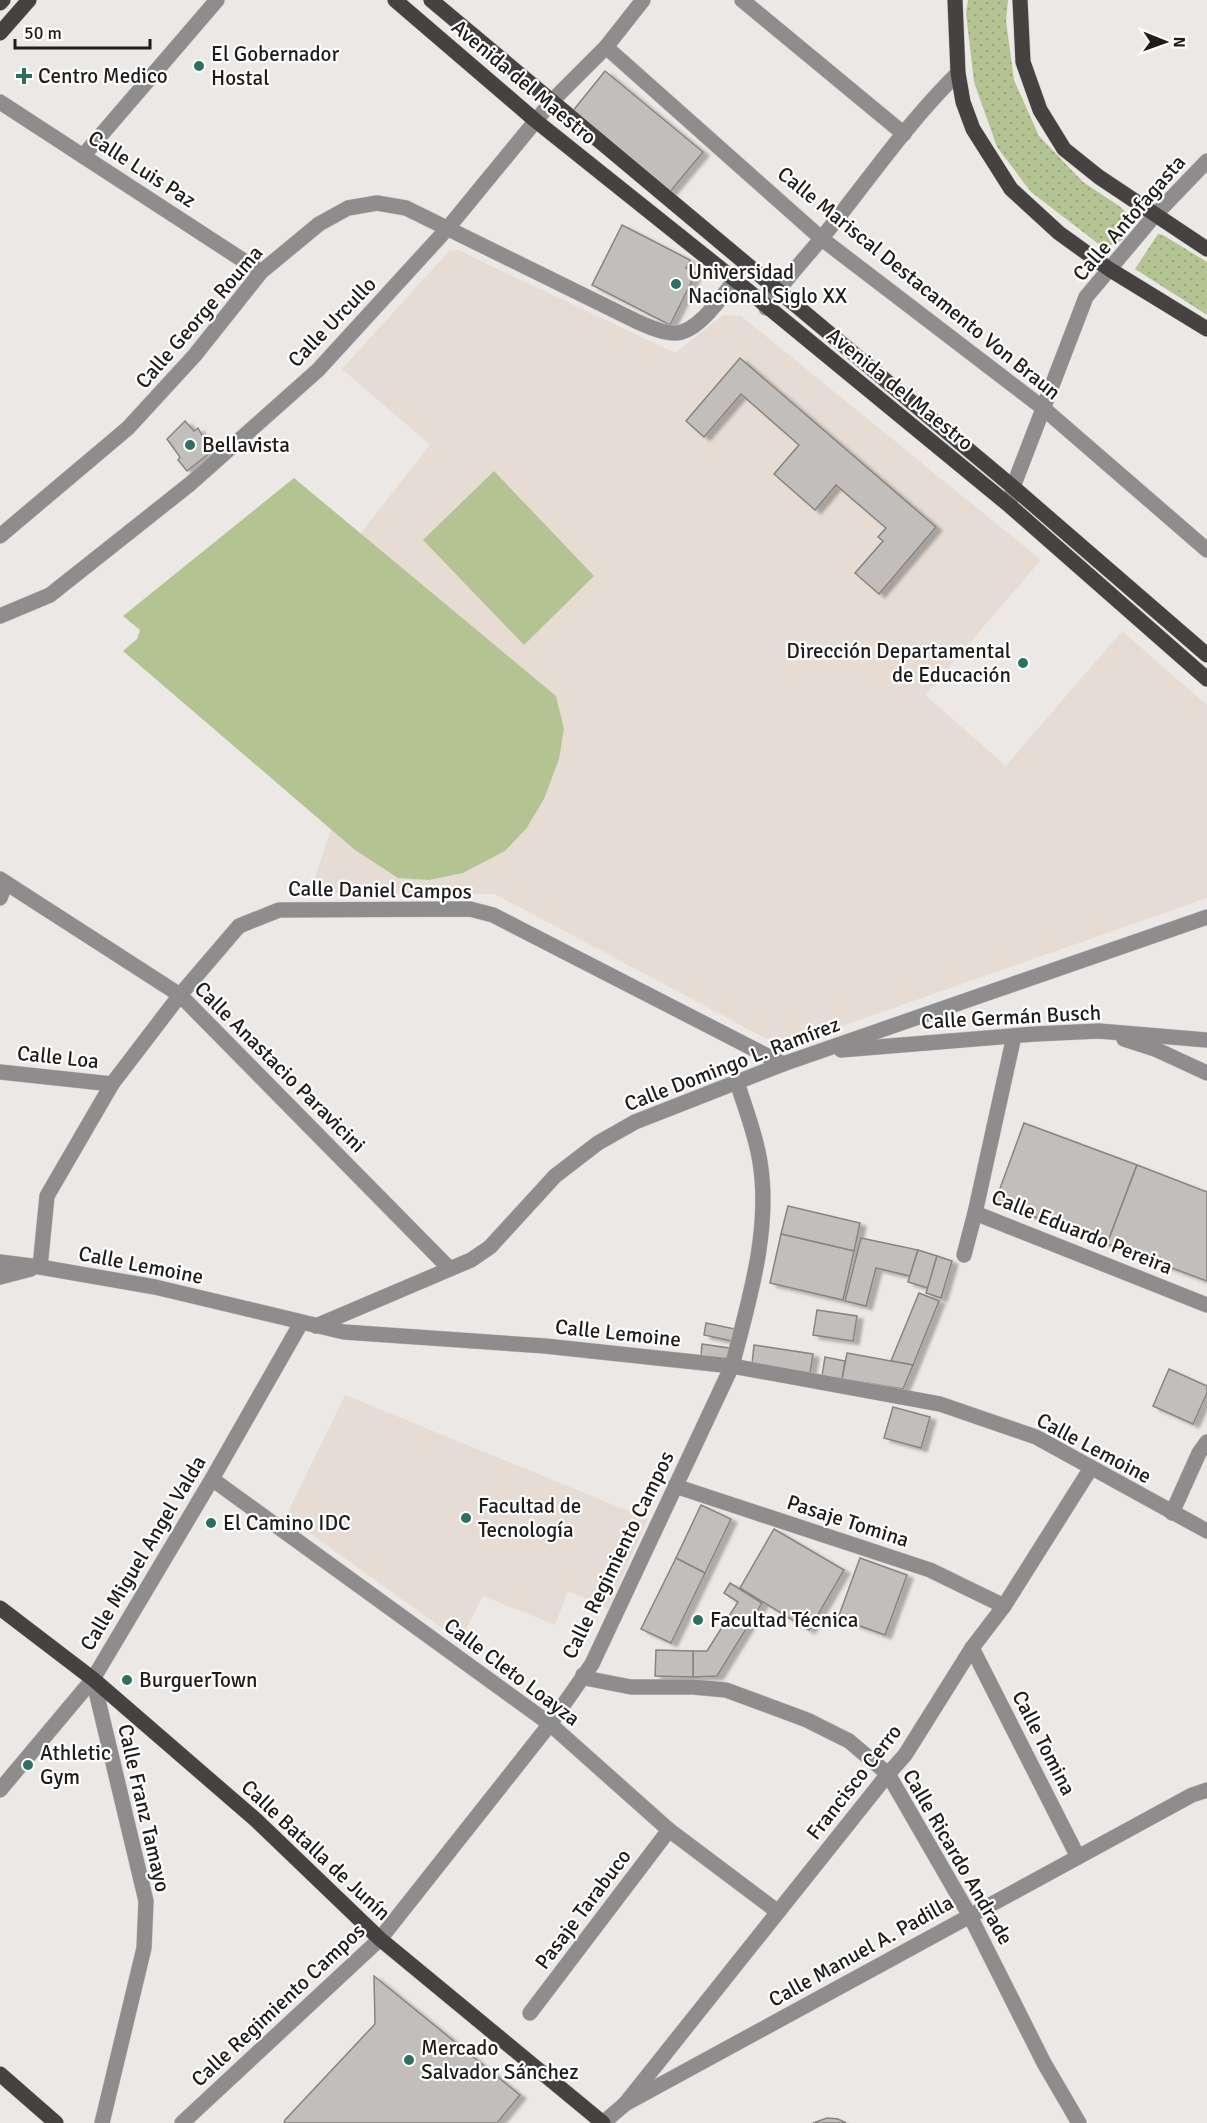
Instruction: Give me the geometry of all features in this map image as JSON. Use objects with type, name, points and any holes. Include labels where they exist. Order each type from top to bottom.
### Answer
[{"type":"main road","points":[[0,33],[28,0]]},
{"type":"main road","name":"Avenida del Maestro","points":[[395,0],[536,121],[735,280],[766,308],[1010,506],[1207,679]]},
{"type":"main road","name":"Avenida del Maestro","points":[[431,0],[1013,487],[1207,655]]},
{"type":"main road","points":[[955,0],[958,73],[963,102],[973,129],[1011,189],[1059,233],[1109,270],[1207,329]]},
{"type":"main road","points":[[1020,0],[1023,62],[1040,110],[1064,149],[1099,177],[1207,249]]},
{"type":"main road","name":"Calle Batalla de Junín","points":[[0,1608],[93,1678],[256,1820],[380,1939],[603,2123]]},
{"type":"main road","points":[[0,2074],[56,2123]]},
{"type":"street","points":[[83,156],[217,0]]},
{"type":"street","name":"Calle Urcullo","points":[[0,616],[50,596],[190,484],[318,370],[447,230],[552,101],[606,47],[643,0]]},
{"type":"street","points":[[742,0],[904,134]]},
{"type":"street","name":"Calle Mariscal Destacamento Von Braun","points":[[606,47],[822,238],[1043,408],[1207,550]]},
{"type":"street","points":[[766,308],[777,290],[822,238],[929,101],[958,73]]},
{"type":"street","name":"Calle Luis Paz","points":[[0,102],[261,272]]},
{"type":"street","name":"Calle Antofagasta","points":[[1010,506],[1013,487],[1086,297],[1155,215],[1207,161]]},
{"type":"street","name":"Calle George Rouma","points":[[0,536],[129,428],[195,355],[261,272],[319,224],[348,207],[377,203],[406,208],[447,230],[660,330],[677,333],[690,330],[735,280]]},
{"type":"street","points":[[0,898],[3,881]]},
{"type":"street","name":"Calle Anastacio Paravicini","points":[[3,881],[180,994],[450,1269]]},
{"type":"street","name":"Calle Daniel Campos","points":[[40,1267],[47,1196],[112,1084],[180,994],[239,926],[279,910],[470,909],[493,915],[783,1064]]},
{"type":"street","name":"Calle Domingo L. Ramírez","points":[[308,1325],[471,1260],[490,1246],[555,1176],[598,1143],[635,1122],[783,1064],[1207,917]]},
{"type":"street","points":[[1099,1031],[1155,1049],[1207,1073]]},
{"type":"street","name":"Calle Germán Busch","points":[[818,1052],[1099,1031],[1207,1040]]},
{"type":"street","name":"Calle Eduardo Pereira","points":[[1014,1036],[975,1213],[1207,1305]]},
{"type":"street","name":"Calle Loa","points":[[0,1072],[112,1084]]},
{"type":"street","name":"Calle Regimiento Campos","points":[[182,2123],[380,1939],[550,1724],[592,1664],[732,1366],[760,1245],[764,1198],[760,1160],[737,1082]]},
{"type":"street","points":[[964,1255],[975,1213]]},
{"type":"street","name":"Calle Lemoine","points":[[0,1262],[155,1287],[344,1332],[545,1346],[732,1366],[940,1404],[1036,1437],[1207,1531]]},
{"type":"street","points":[[0,1276],[40,1267]]},
{"type":"street","name":"Calle Miguel Angel Valda","points":[[0,1790],[93,1678],[212,1479],[308,1325]]},
{"type":"street","points":[[1172,1513],[1199,1453],[1207,1442]]},
{"type":"street","name":"Francisco Cerro","points":[[626,2104],[905,1755],[972,1648],[1004,1606],[1091,1468]]},
{"type":"street","name":"Calle Cleto Loayza","points":[[212,1479],[550,1724],[669,1830],[778,1912]]},
{"type":"street","name":"Pasaje Tomina","points":[[675,1486],[930,1570],[1004,1606]]},
{"type":"street","name":"Calle Tomina","points":[[972,1648],[1078,1857]]},
{"type":"street","name":"Calle Ricardo Andrade","points":[[583,1676],[631,1686],[726,1690],[807,1720],[849,1741],[888,1774],[970,1916],[1044,2063],[1079,2123]]},
{"type":"street","name":"Calle Franz Tamayo","points":[[93,1678],[146,1901],[144,1948],[102,2123]]},
{"type":"street","name":"Calle Manuel A. Padilla","points":[[603,2123],[626,2104],[1192,1794],[1207,1790]]},
{"type":"street","name":"Pasaje Tarabuco","points":[[530,2013],[669,1830]]},
{"type":"shaded area","points":[[458,250],[675,353],[723,315],[741,316],[1041,560],[925,695],[1006,766],[1122,631],[1207,705],[1207,898],[782,1047],[495,894],[310,893],[331,829],[355,850],[398,878],[463,873],[505,851],[526,829],[556,696],[360,534],[430,445],[342,369],[449,251]]},
{"type":"shaded area","name":"Facultad de Tecnología","points":[[345,1395],[648,1519],[608,1609],[568,1591],[555,1625],[483,1596],[460,1641],[286,1516]]},
{"type":"green space","points":[[968,0],[1008,0],[1006,21],[1014,80],[1039,136],[1083,182],[1122,208],[1128,216],[1124,239],[1112,245],[1100,245],[1031,192],[997,147],[974,82],[966,13]]},
{"type":"green space","points":[[1158,234],[1207,262],[1207,315],[1135,269]]},
{"type":"green space","points":[[494,471],[594,576],[524,645],[423,540]]},
{"type":"green space","points":[[294,478],[556,696],[564,729],[559,759],[544,799],[526,829],[505,851],[463,873],[429,880],[398,878],[355,850],[123,651],[137,639],[140,630],[123,616]]},
{"type":"building","points":[[605,71],[703,152],[669,193],[572,112]]},
{"type":"building","points":[[622,225],[690,260],[686,268],[696,273],[670,325],[592,285]]},
{"type":"building","points":[[740,358],[936,527],[879,594],[855,573],[883,541],[878,537],[886,528],[836,485],[815,510],[774,474],[799,445],[741,394],[704,437],[686,421]]},
{"type":"building","name":"Bellavista","points":[[185,421],[194,431],[198,428],[211,452],[187,471],[178,460],[180,457],[167,439]]},
{"type":"building","points":[[1024,1123],[1137,1165],[1107,1244],[995,1202]]},
{"type":"building","points":[[1137,1165],[1207,1192],[1207,1281],[1107,1244]]},
{"type":"building","points":[[788,1206],[860,1223],[854,1251],[781,1234]]},
{"type":"building","points":[[781,1234],[854,1251],[843,1300],[770,1283]]},
{"type":"building","points":[[861,1238],[918,1250],[910,1276],[876,1268],[866,1306],[845,1301]]},
{"type":"building","points":[[918,1250],[937,1256],[928,1288],[908,1282]]},
{"type":"building","points":[[937,1256],[952,1261],[941,1298],[926,1293]]},
{"type":"building","points":[[919,1293],[939,1301],[913,1365],[891,1361]]},
{"type":"building","points":[[817,1310],[857,1316],[853,1341],[813,1335]]},
{"type":"building","points":[[706,1323],[735,1329],[732,1341],[704,1335]]},
{"type":"building","points":[[702,1344],[729,1348],[727,1360],[701,1356]]},
{"type":"building","points":[[754,1345],[813,1354],[810,1373],[752,1364]]},
{"type":"building","points":[[847,1353],[913,1365],[903,1389],[842,1379]]},
{"type":"building","points":[[825,1357],[845,1361],[842,1379],[822,1376]]},
{"type":"building","points":[[1169,1369],[1207,1386],[1207,1393],[1193,1424],[1153,1406]]},
{"type":"building","points":[[893,1407],[930,1417],[921,1448],[884,1438]]},
{"type":"building","points":[[701,1505],[731,1519],[705,1573],[676,1558]]},
{"type":"building","points":[[774,1529],[844,1570],[809,1630],[740,1588]]},
{"type":"building","points":[[676,1558],[705,1573],[671,1643],[641,1629]]},
{"type":"building","points":[[860,1558],[907,1575],[885,1635],[838,1618]]},
{"type":"building","points":[[730,1583],[762,1603],[717,1676],[693,1677],[693,1651],[707,1651],[738,1602],[724,1593]]},
{"type":"building","points":[[656,1650],[693,1651],[693,1677],[655,1676]]},
{"type":"building","name":"Mercado Salvador Sánchez","points":[[374,1976],[520,2095],[497,2123],[284,2123],[375,2024]]},
{"type":"building","points":[[827,2118],[838,2119],[846,2123],[813,2123]]},
{"type":"place","name":"El Gobernador Hostal","points":[[199,66]]},
{"type":"place","name":"Centro Medico","points":[[24,76]]},
{"type":"place","name":"Universidad Nacional Siglo XX","points":[[676,284]]},
{"type":"place","name":"Bellavista","points":[[190,445]]},
{"type":"place","name":"Dirección Departamental de Educación","points":[[1023,663]]},
{"type":"place","name":"Facultad de Tecnología","points":[[466,1518]]},
{"type":"place","name":"El Camino IDC","points":[[211,1523]]},
{"type":"place","name":"Facultad Técnica","points":[[698,1620]]},
{"type":"place","name":"BurguerTown","points":[[127,1680]]},
{"type":"place","name":"Athletic Gym","points":[[28,1765]]},
{"type":"place","name":"Mercado Salvador Sánchez","points":[[409,2060]]}]
